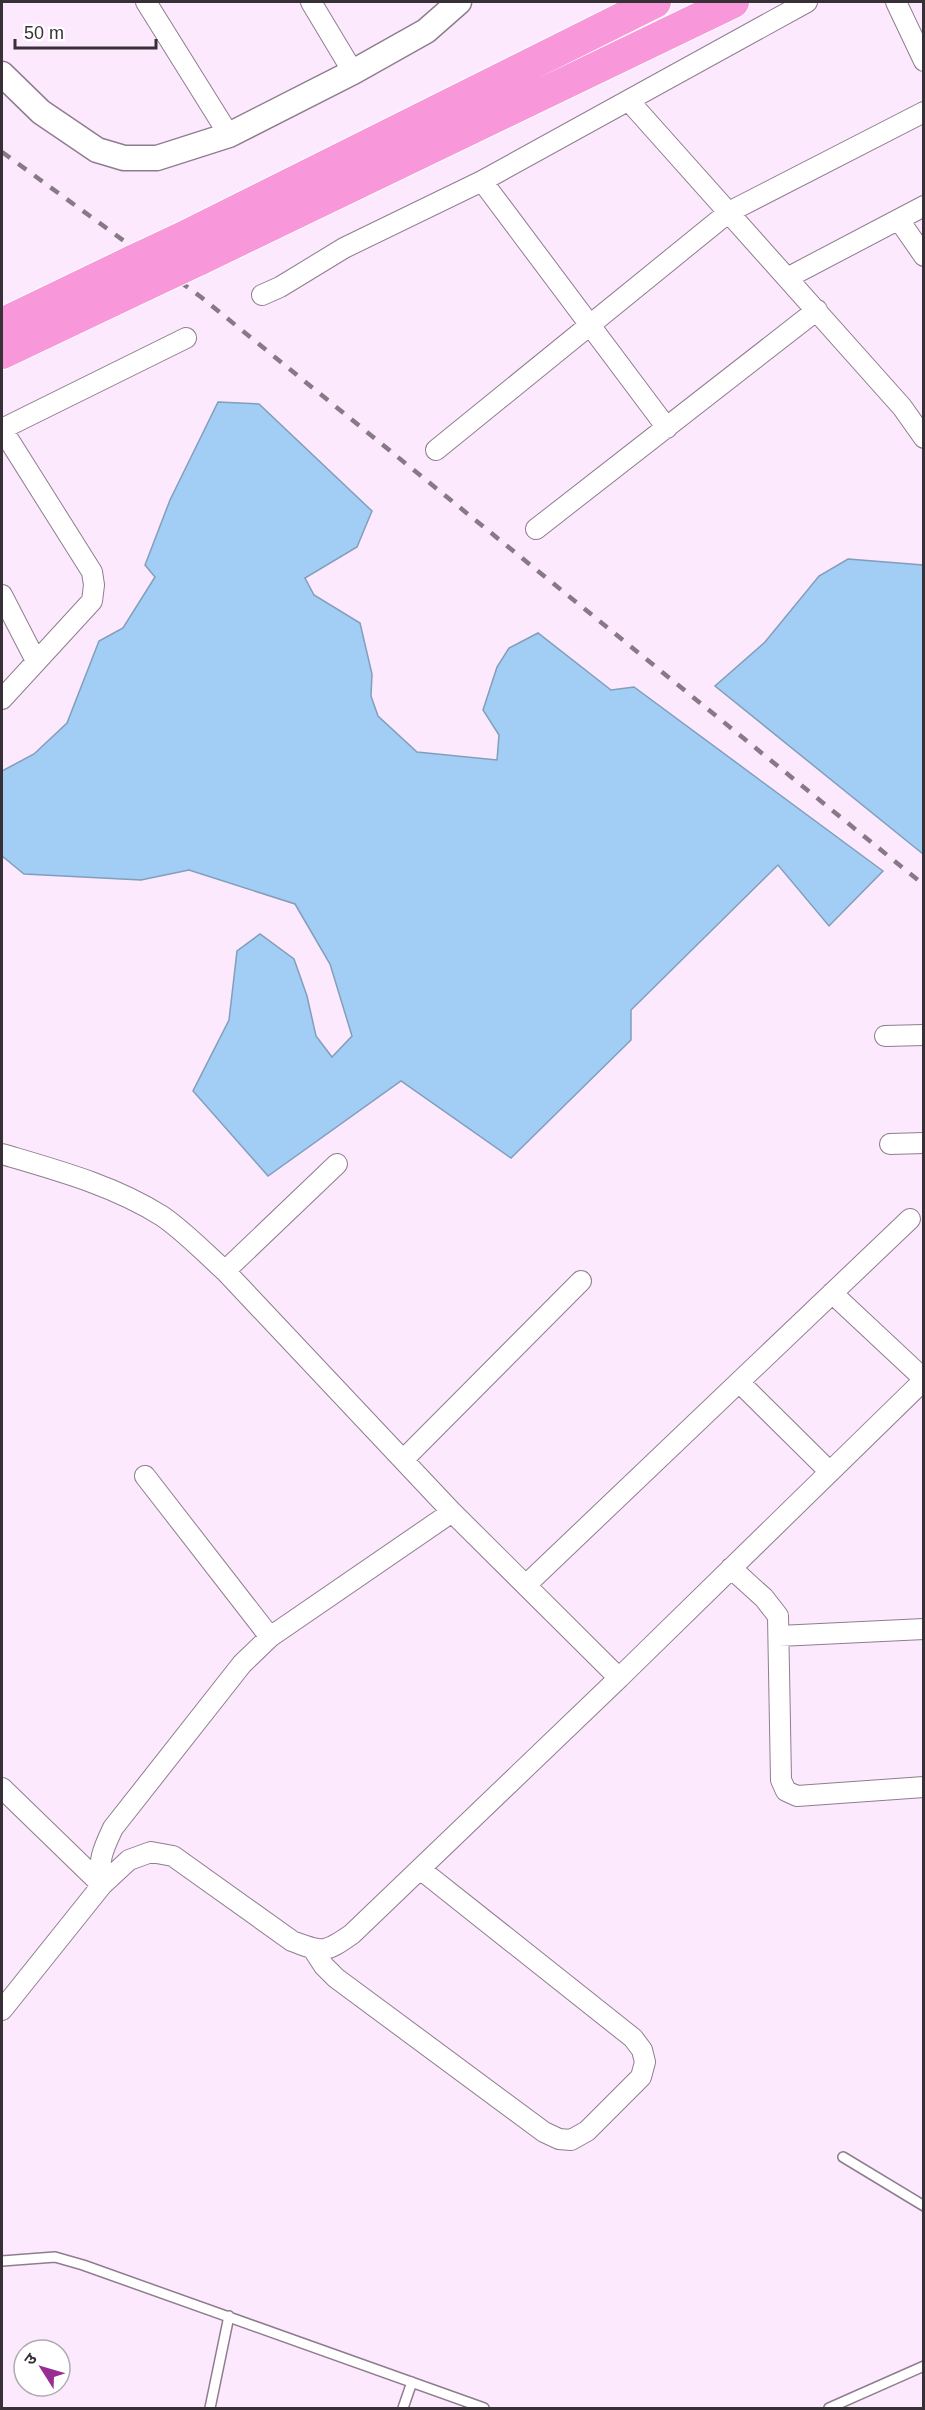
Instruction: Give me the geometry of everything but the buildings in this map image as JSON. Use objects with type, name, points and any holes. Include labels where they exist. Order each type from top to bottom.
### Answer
[{"type":"highway","points":[[190,249],[655,2]]},
{"type":"highway","points":[[2,324],[141,272],[733,2]]},
{"type":"highway","points":[[2,353],[141,272]]},
{"type":"street","points":[[146,2],[229,135]]},
{"type":"street","points":[[310,2],[353,72]]},
{"type":"street","points":[[262,295],[344,248],[482,181],[807,2]]},
{"type":"street","points":[[896,2],[924,61]]},
{"type":"street","points":[[2,74],[41,112],[97,150],[124,158],[157,158],[229,135],[353,72],[426,31],[453,4]]},
{"type":"street","points":[[629,101],[902,407],[924,438]]},
{"type":"street","points":[[436,450],[729,212],[924,112]]},
{"type":"street","points":[[482,181],[667,428]]},
{"type":"street","points":[[788,278],[924,206]]},
{"type":"street","points":[[899,220],[924,256]]},
{"type":"street","points":[[536,529],[817,310]]},
{"type":"street","points":[[2,699],[92,601],[94,585],[92,572],[2,429],[186,338]]},
{"type":"street","points":[[2,595],[36,661]]},
{"type":"street","points":[[885,1036],[924,1035]]},
{"type":"street","points":[[890,1144],[924,1143]]},
{"type":"street","points":[[2,1154],[101,1185],[164,1218],[225,1271],[452,1512],[619,1678]]},
{"type":"street","points":[[225,1271],[337,1164]]},
{"type":"street","points":[[526,1585],[910,1219]]},
{"type":"street","points":[[403,1460],[581,1281]]},
{"type":"street","points":[[2,2010],[102,1885],[129,1860],[152,1852],[173,1856],[292,1941],[313,1949],[331,1948],[352,1934],[619,1678],[924,1380],[832,1293]]},
{"type":"street","points":[[739,1382],[830,1472]]},
{"type":"street","points":[[146,1476],[270,1637]]},
{"type":"street","points":[[102,1885],[99,1869],[104,1847],[113,1828],[242,1664],[270,1637],[452,1512]]},
{"type":"street","points":[[731,1568],[773,1608],[778,1616],[781,1780],[786,1791],[797,1796],[924,1787]]},
{"type":"street","points":[[779,1636],[924,1629]]},
{"type":"street","points":[[2,1788],[102,1885]]},
{"type":"street","points":[[313,1949],[324,1966],[336,1978],[544,2132],[559,2139],[572,2140],[587,2131],[641,2077],[645,2062],[642,2050],[633,2038],[420,1869]]},
{"type":"lane","points":[[843,2157],[924,2206]]},
{"type":"lane","points":[[2,2261],[55,2257],[229,2316],[484,2409]]},
{"type":"lane","points":[[210,2409],[229,2316]]},
{"type":"lane","points":[[829,2409],[924,2366]]},
{"type":"lane","points":[[403,2409],[412,2382]]},
{"type":"water","points":[[218,402],[259,404],[372,511],[357,547],[305,578],[314,595],[360,623],[372,674],[371,696],[378,716],[417,752],[497,760],[499,735],[483,710],[497,667],[509,648],[538,633],[611,690],[634,687],[883,871],[829,926],[778,865],[631,1010],[631,1040],[511,1158],[401,1081],[268,1176],[193,1091],[229,1020],[237,951],[260,934],[294,959],[307,996],[316,1036],[332,1057],[352,1036],[330,964],[295,904],[189,870],[141,880],[24,874],[2,856],[2,771],[34,754],[67,723],[99,641],[123,628],[155,577],[145,565],[170,500]]},
{"type":"water","points":[[848,559],[923,565],[923,854],[715,686],[765,642],[819,576]]},
{"type":"railway","points":[[2,152],[201,297],[924,885]]}]
